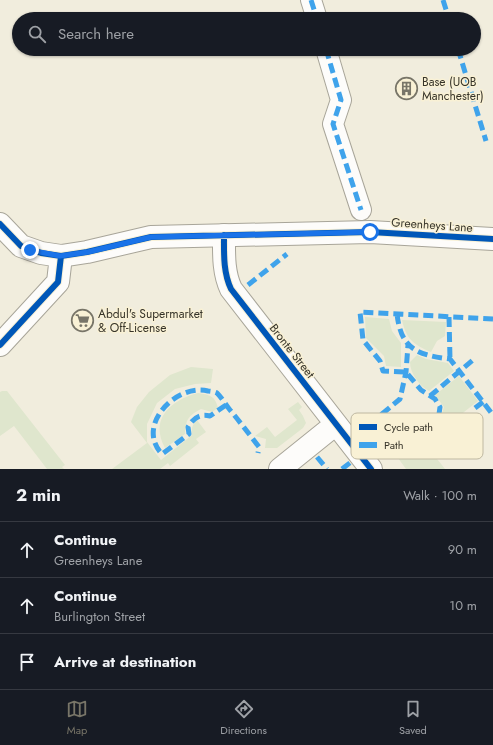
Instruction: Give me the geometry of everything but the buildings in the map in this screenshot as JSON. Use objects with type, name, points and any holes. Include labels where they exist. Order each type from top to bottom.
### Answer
[{"type":"street","points":[[311,0],[315,12]]},
{"type":"street","points":[[328,56],[341,100],[333,124],[361,210]]},
{"type":"street","name":"Greenheys Lane","points":[[0,224],[21,246],[41,254],[60,256],[88,252],[151,237],[370,232],[493,240]]},
{"type":"street","name":"Bronte Street","points":[[224,235],[225,269],[227,280],[231,289],[351,443]]},
{"type":"street","points":[[0,345],[58,282],[60,256]]},
{"type":"street","points":[[280,469],[336,424]]},
{"type":"street","name":"Bronte Street","points":[[363,459],[371,469]]},
{"type":"green space","points":[[365,317],[389,319],[392,331],[401,343],[401,367],[386,366],[384,356],[366,338]]},
{"type":"green space","points":[[402,320],[446,322],[445,336],[437,341],[431,352],[415,344],[408,337]]},
{"type":"green space","points":[[417,355],[426,359],[448,363],[454,371],[429,391],[419,383],[413,375],[410,366],[410,362]]},
{"type":"green space","points":[[191,367],[213,369],[211,383],[195,384],[175,389],[157,403],[147,424],[147,442],[161,460],[192,435],[192,427],[197,420],[206,432],[196,439],[199,443],[170,466],[168,463],[160,469],[112,469],[147,443],[131,422],[137,407],[149,392],[170,375]]},
{"type":"green space","points":[[459,376],[478,401],[463,413],[442,413],[444,407],[435,395]]},
{"type":"green space","points":[[7,391],[65,465],[62,467],[64,469],[47,469],[14,426],[0,436],[0,392]]},
{"type":"green space","points":[[198,393],[211,396],[215,400],[218,408],[212,412],[201,409],[190,416],[187,421],[185,434],[165,448],[161,438],[160,428],[161,420],[165,412],[179,400]]},
{"type":"green space","points":[[298,402],[302,407],[299,410],[306,423],[303,428],[277,448],[265,448],[266,439],[255,436],[267,427],[275,437],[297,420],[288,409]]},
{"type":"green space","points":[[399,459],[437,459],[445,469],[406,469]]},
{"type":"marked path","points":[[311,0],[315,12]]},
{"type":"marked path","points":[[443,0],[447,12]]},
{"type":"marked path","points":[[328,56],[341,100],[333,124],[361,210]]},
{"type":"marked path","points":[[460,56],[486,141]]},
{"type":"marked path","points":[[248,285],[287,254]]},
{"type":"marked path","points":[[439,413],[440,407],[435,399],[421,390],[406,372],[383,371],[380,361],[363,340],[360,312],[493,319]]},
{"type":"marked path","points":[[397,314],[402,335],[407,343],[413,348],[428,355],[450,359],[493,415]]},
{"type":"marked path","points":[[449,317],[450,359]]},
{"type":"marked path","points":[[383,413],[400,399],[406,372],[408,345]]},
{"type":"marked path","points":[[430,396],[473,360]]},
{"type":"marked path","points":[[226,405],[210,416],[203,415],[194,419],[188,427],[189,434],[162,454],[155,443],[153,431],[156,420],[163,409],[172,400],[196,390],[209,391],[217,393],[221,397],[259,447],[258,453]]},
{"type":"marked path","points":[[475,408],[483,402]]},
{"type":"marked path","points":[[317,457],[327,469]]},
{"type":"marked path","points":[[342,469],[351,462]]},
{"type":"cycle path","points":[[0,224],[21,246],[41,253],[61,256],[87,252],[151,237],[370,232],[493,239]]},
{"type":"cycle path","points":[[224,235],[225,269],[231,289],[351,443]]},
{"type":"cycle path","points":[[0,345],[58,282],[61,256]]},
{"type":"cycle path","points":[[363,459],[371,469]]},
{"type":"place","name":"Base (UOB Manchester)","points":[[406,89]]},
{"type":"place","name":"Abdul's Supermarket & Off-License","points":[[83,321]]},
{"type":"route","points":[[30,250],[41,254],[60,256],[88,252],[151,237],[370,232]]}]
